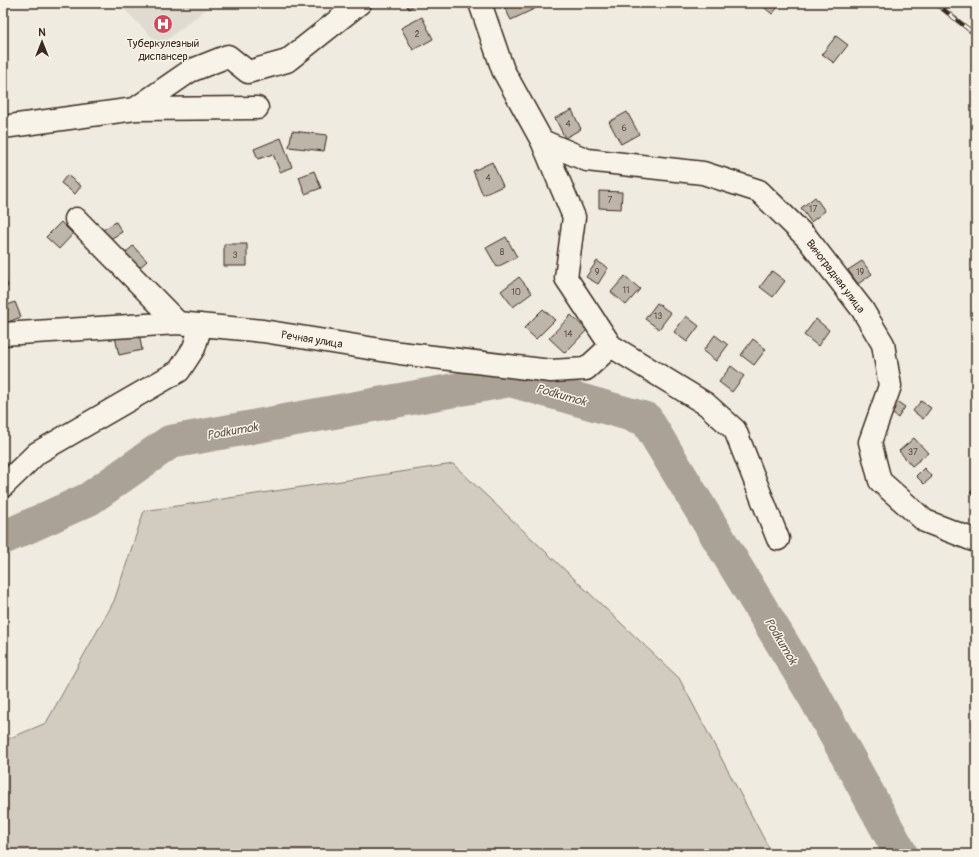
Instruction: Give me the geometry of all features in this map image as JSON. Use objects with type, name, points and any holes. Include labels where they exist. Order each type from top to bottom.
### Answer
[{"type":"street","points":[[135,109],[190,71],[228,56],[248,72],[287,61],[360,3]]},
{"type":"street","points":[[480,3],[503,70],[542,141],[574,217],[566,278],[611,346],[706,404],[735,430],[778,539]]},
{"type":"street","points":[[3,127],[135,109],[258,108]]},
{"type":"street","name":"Виноградная улица","points":[[542,141],[587,160],[703,173],[759,191],[807,238],[862,309],[883,344],[890,386],[870,442],[880,481],[926,521],[976,541]]},
{"type":"street","points":[[76,220],[178,323]]},
{"type":"street","name":"Речная улица","points":[[3,334],[178,323],[263,331],[400,353],[552,371],[586,369],[611,346]]},
{"type":"street","points":[[3,486],[37,453],[179,371],[194,348],[200,325]]},
{"type":"shaded area","name":"Туберкулезный диспансер","points":[[118,3],[214,3],[160,45]]},
{"type":"shaded area","points":[[453,464],[679,678],[772,854],[3,854],[3,741],[46,723],[114,601],[144,511]]},
{"type":"building","points":[[405,3],[416,3],[409,9]]},
{"type":"building","points":[[502,3],[533,3],[536,8],[511,20]]},
{"type":"building","points":[[759,3],[782,3],[772,14]]},
{"type":"building","points":[[422,17],[433,39],[413,50],[401,28]]},
{"type":"building","points":[[836,36],[848,45],[834,63],[822,54]]},
{"type":"building","points":[[572,110],[581,129],[565,138],[555,118]]},
{"type":"building","points":[[627,112],[639,134],[621,144],[609,122]]},
{"type":"building","points":[[292,131],[327,135],[324,151],[289,147]]},
{"type":"building","points":[[281,138],[292,167],[280,172],[273,154],[258,159],[254,149]]},
{"type":"building","points":[[492,162],[503,186],[483,195],[473,171]]},
{"type":"building","points":[[314,171],[321,188],[305,194],[299,177]]},
{"type":"building","points":[[67,175],[81,186],[75,194],[61,183]]},
{"type":"building","points":[[599,191],[622,192],[621,209],[599,208]]},
{"type":"building","points":[[815,197],[825,211],[811,222],[801,208]]},
{"type":"building","points":[[61,222],[73,234],[59,249],[46,237]]},
{"type":"building","points":[[116,222],[122,232],[107,241],[101,231]]},
{"type":"building","points":[[506,237],[517,257],[497,267],[486,248]]},
{"type":"building","points":[[224,244],[247,244],[247,266],[224,266]]},
{"type":"building","points":[[133,246],[147,261],[137,270],[123,255]]},
{"type":"building","points":[[597,261],[608,268],[598,284],[586,277]]},
{"type":"building","points":[[862,261],[872,274],[858,284],[848,270]]},
{"type":"building","points":[[772,271],[785,281],[773,297],[760,287]]},
{"type":"building","points":[[3,274],[8,286],[3,289]]},
{"type":"building","points":[[625,276],[640,289],[626,305],[611,292]]},
{"type":"building","points":[[519,277],[532,293],[513,307],[501,291]]},
{"type":"building","points":[[15,302],[21,317],[3,324],[3,307]]},
{"type":"building","points":[[657,303],[671,313],[659,329],[645,319]]},
{"type":"building","points":[[543,309],[555,320],[536,339],[524,328]]},
{"type":"building","points":[[571,315],[587,330],[565,353],[549,338]]},
{"type":"building","points":[[686,316],[699,326],[687,342],[674,332]]},
{"type":"building","points":[[816,319],[829,330],[818,346],[804,335]]},
{"type":"building","points":[[139,332],[142,350],[119,355],[115,337]]},
{"type":"building","points":[[715,335],[728,345],[716,361],[703,351]]},
{"type":"building","points":[[753,339],[766,349],[754,365],[741,355]]},
{"type":"building","points":[[731,366],[744,376],[732,392],[719,382]]},
{"type":"building","points":[[895,400],[905,407],[898,418],[888,410]]},
{"type":"building","points":[[921,401],[931,408],[923,419],[913,411]]},
{"type":"building","points":[[914,438],[928,453],[912,466],[899,451]]},
{"type":"building","points":[[924,468],[932,477],[924,484],[916,476]]},
{"type":"building","points":[[976,486],[976,498],[970,493]]},
{"type":"waterway","name":"Podkumok","points":[[3,538],[89,499],[170,442],[510,380],[646,419],[816,699],[901,854]]},
{"type":"railway","points":[[935,3],[976,35]]},
{"type":"place","name":"Туберкулезный диспансер","points":[[163,24]]}]
